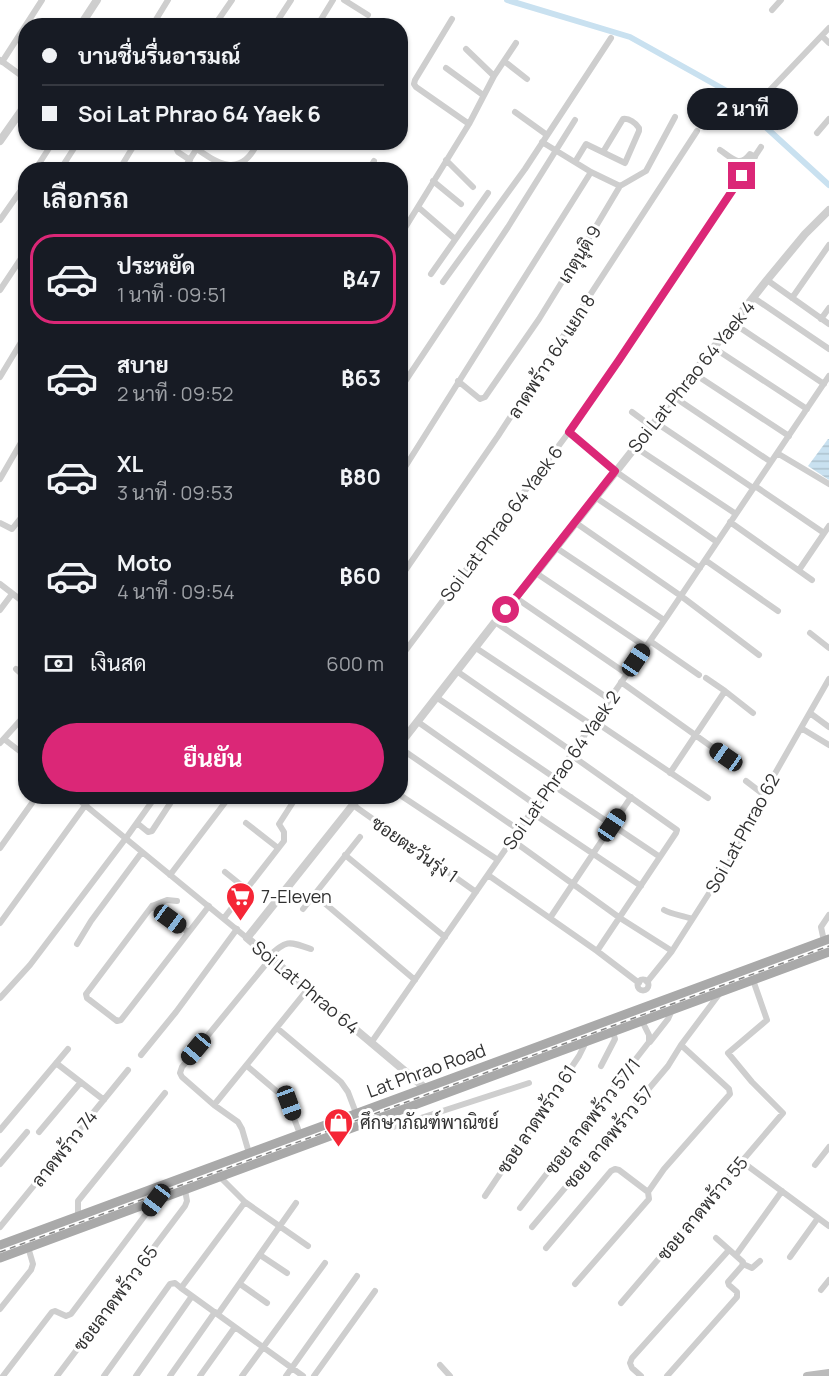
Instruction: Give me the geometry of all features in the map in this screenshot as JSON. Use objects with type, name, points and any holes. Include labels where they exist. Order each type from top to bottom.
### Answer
[{"type":"main road","name":"Lat Phrao Road","points":[[4,1243],[827,940]]},
{"type":"main road","name":"Lat Phrao Road","points":[[0,1258],[829,952]]},
{"type":"main road","points":[[749,969],[753,980]]},
{"type":"main road","points":[[425,1088],[430,1099]]},
{"type":"main road","points":[[4,1243],[10,1254]]},
{"type":"main road","points":[[809,1376],[829,1373]]},
{"type":"street","points":[[30,18],[42,0]]},
{"type":"street","points":[[85,18],[97,0]]},
{"type":"street","points":[[157,18],[168,0]]},
{"type":"street","points":[[220,18],[232,0]]},
{"type":"street","points":[[279,18],[291,0]]},
{"type":"street","points":[[321,18],[333,0]]},
{"type":"street","points":[[344,0],[368,15]]},
{"type":"street","points":[[772,10],[781,0]]},
{"type":"street","points":[[452,19],[414,84],[469,124]]},
{"type":"street","points":[[770,90],[829,28]]},
{"type":"street","points":[[18,36],[1,61],[18,73]]},
{"type":"street","points":[[822,36],[829,43]]},
{"type":"street","points":[[443,282],[525,169],[611,38]]},
{"type":"street","points":[[408,223],[469,124],[494,76],[516,43]]},
{"type":"street","points":[[466,49],[494,76]]},
{"type":"street","points":[[504,61],[527,79]]},
{"type":"street","points":[[446,68],[483,95]]},
{"type":"street","points":[[516,112],[547,135]]},
{"type":"street","points":[[0,141],[18,115]]},
{"type":"street","name":"เกตุนุติ 9","points":[[458,381],[480,399],[485,397],[538,319],[620,186],[646,171],[675,117]]},
{"type":"street","points":[[575,162],[586,144],[625,163],[639,128],[637,125],[623,119],[603,152]]},
{"type":"street","points":[[817,133],[829,119]]},
{"type":"street","points":[[408,377],[508,228],[575,120]]},
{"type":"street","name":"ลาดพร้าว 64 แยก 8","points":[[408,566],[504,426],[697,131]]},
{"type":"street","points":[[542,142],[591,172],[620,186]]},
{"type":"street","name":"Soi Lat Phrao 64 Yaek 6","points":[[408,647],[569,432],[761,147]]},
{"type":"street","points":[[177,150],[190,160],[196,150]]},
{"type":"street","points":[[204,150],[218,162]]},
{"type":"street","points":[[242,162],[254,150]]},
{"type":"street","points":[[720,150],[741,162],[750,154],[755,157]]},
{"type":"street","points":[[446,160],[473,187]]},
{"type":"street","points":[[408,462],[591,172]]},
{"type":"street","points":[[433,181],[461,204]]},
{"type":"street","points":[[0,220],[18,194]]},
{"type":"street","points":[[431,274],[488,194]]},
{"type":"street","points":[[418,207],[455,239]]},
{"type":"street","name":"Soi Lat Phrao 64 Yaek 4","points":[[408,735],[693,373],[717,350],[733,323],[767,280],[805,234],[829,210]]},
{"type":"street","points":[[792,298],[829,245]]},
{"type":"street","points":[[0,290],[18,263]]},
{"type":"street","points":[[767,280],[829,324]]},
{"type":"street","points":[[754,298],[829,349]]},
{"type":"street","points":[[821,319],[829,308]]},
{"type":"street","points":[[733,323],[824,384]]},
{"type":"street","points":[[0,377],[18,347]]},
{"type":"street","points":[[717,350],[807,410]]},
{"type":"street","points":[[693,373],[789,436]]},
{"type":"street","name":"Soi Lat Phrao 64 Yaek 2","points":[[371,1043],[681,596],[829,376]]},
{"type":"street","points":[[674,397],[771,462]]},
{"type":"street","points":[[632,412],[824,533]]},
{"type":"street","points":[[569,432],[615,471],[717,542]]},
{"type":"street","points":[[635,447],[736,514]]},
{"type":"street","points":[[0,479],[18,448]]},
{"type":"street","points":[[777,453],[829,484]]},
{"type":"street","points":[[595,497],[700,568]]},
{"type":"street","points":[[0,523],[12,529],[18,522]]},
{"type":"street","points":[[730,522],[812,580]]},
{"type":"street","points":[[576,523],[681,596],[759,656]]},
{"type":"street","points":[[798,570],[829,526]]},
{"type":"street","points":[[555,547],[664,620]]},
{"type":"street","points":[[705,560],[778,611]]},
{"type":"street","points":[[536,573],[645,647]]},
{"type":"street","points":[[0,584],[18,598]]},
{"type":"street","points":[[0,610],[12,594]]},
{"type":"street","points":[[516,597],[627,674]]},
{"type":"street","points":[[495,622],[609,699]]},
{"type":"street","points":[[810,633],[829,648]]},
{"type":"street","points":[[650,641],[699,675]]},
{"type":"street","points":[[476,648],[708,798]]},
{"type":"street","points":[[458,672],[677,830],[597,951]]},
{"type":"street","points":[[706,678],[753,713]]},
{"type":"street","name":"Soi Lat Phrao 62","points":[[644,991],[648,987],[647,982],[672,951],[731,859],[749,819],[829,680]]},
{"type":"street","points":[[621,682],[726,757]]},
{"type":"street","points":[[670,773],[725,691]]},
{"type":"street","points":[[436,697],[612,825],[660,857]]},
{"type":"street","points":[[810,713],[829,727]]},
{"type":"street","points":[[418,722],[536,806]]},
{"type":"street","points":[[18,723],[2,741],[18,751]]},
{"type":"street","points":[[801,728],[829,746]]},
{"type":"street","points":[[408,752],[519,830]]},
{"type":"street","points":[[746,781],[763,794]]},
{"type":"street","points":[[550,918],[631,797]]},
{"type":"street","points":[[408,800],[498,861]]},
{"type":"street","points":[[0,848],[31,804]]},
{"type":"street","points":[[0,998],[30,965],[151,804]]},
{"type":"street","points":[[137,824],[150,832],[169,804]]},
{"type":"street","points":[[170,875],[224,804]]},
{"type":"street","points":[[224,918],[284,841],[284,832],[279,824],[292,804]]},
{"type":"street","points":[[247,938],[353,805]]},
{"type":"street","name":"ซอยตะวันรุ่ง 1","points":[[353,805],[476,892]]},
{"type":"street","points":[[0,923],[85,806]]},
{"type":"street","name":"Soi Lat Phrao 64","points":[[85,806],[224,918],[425,1088]]},
{"type":"street","points":[[531,812],[641,886]]},
{"type":"street","points":[[246,823],[278,848]]},
{"type":"street","points":[[303,909],[360,837]]},
{"type":"street","points":[[512,840],[572,885],[672,951]]},
{"type":"street","points":[[78,944],[91,921],[142,852]]},
{"type":"street","points":[[345,855],[445,937]]},
{"type":"street","points":[[225,872],[246,889]]},
{"type":"street","points":[[488,875],[639,983]]},
{"type":"street","points":[[315,895],[415,980]]},
{"type":"street","points":[[177,901],[166,900],[152,906],[86,994],[87,998],[117,1021],[121,1020],[208,906]]},
{"type":"street","points":[[152,906],[189,932]]},
{"type":"street","points":[[664,910],[692,919]]},
{"type":"street","points":[[827,940],[821,927],[829,915]]},
{"type":"street","points":[[141,1055],[237,929]]},
{"type":"street","points":[[249,1153],[238,1122],[214,1105],[180,1073],[182,1067],[283,944],[290,943],[311,949]]},
{"type":"street","points":[[639,983],[643,980],[647,982]]},
{"type":"street","name":"ซอย ลาดพร้าว 55","points":[[621,1303],[783,1113],[752,1082],[728,1053],[767,1020],[753,980]]},
{"type":"street","points":[[639,983],[638,988],[644,991],[650,1005]]},
{"type":"street","points":[[214,1105],[308,989]]},
{"type":"street","name":"ซอย ลาดพร้าว 57","points":[[532,1227],[668,1066],[720,992]]},
{"type":"street","points":[[649,1042],[668,1019],[672,1010]]},
{"type":"street","name":"ซอย ลาดพร้าว 57/1","points":[[520,1208],[649,1042],[649,1035],[642,1021]]},
{"type":"street","points":[[277,1028],[341,1082],[348,1092],[356,1113]]},
{"type":"street","points":[[601,1066],[615,1039],[613,1032]]},
{"type":"street","name":"ซอย ลาดพร้าว 61","points":[[485,1196],[579,1056],[586,1042]]},
{"type":"street","points":[[575,1284],[649,1199],[648,1191],[664,1169],[730,1094],[729,1089],[681,1045]]},
{"type":"street","points":[[0,1130],[68,1049]]},
{"type":"street","points":[[56,1063],[104,1100]]},
{"type":"street","points":[[247,1066],[287,1100],[300,1134]]},
{"type":"street","name":"ลาดพร้าว 74","points":[[0,1227],[128,1070]]},
{"type":"street","points":[[39,1132],[81,1082]]},
{"type":"street","points":[[393,1127],[529,1083]]},
{"type":"street","points":[[78,1216],[78,1201],[165,1093]]},
{"type":"street","points":[[0,1164],[27,1132]]},
{"type":"street","points":[[815,1165],[829,1147]]},
{"type":"street","points":[[741,1161],[829,1226]]},
{"type":"street","name":"ซอย ลาดพร้าว 57","points":[[546,1248],[610,1171],[619,1170],[648,1191]]},
{"type":"street","points":[[220,1177],[245,1202],[308,1246]]},
{"type":"street","name":"ซอยลาดพร้าว 65","points":[[57,1376],[185,1206],[187,1202],[185,1190]]},
{"type":"street","points":[[736,1255],[782,1191]]},
{"type":"street","points":[[3,1376],[52,1312],[66,1316],[71,1314],[156,1200]]},
{"type":"street","points":[[181,1288],[245,1202]]},
{"type":"street","points":[[170,1376],[240,1284],[296,1203]]},
{"type":"street","points":[[790,1257],[818,1218]]},
{"type":"street","points":[[716,1238],[743,1264],[752,1268],[760,1262]]},
{"type":"street","points":[[0,1309],[31,1270],[33,1264],[28,1247]]},
{"type":"street","points":[[640,1376],[632,1368],[630,1363],[632,1358],[729,1250]]},
{"type":"street","points":[[260,1255],[287,1274]]},
{"type":"street","points":[[242,1376],[325,1263]]},
{"type":"street","points":[[668,1376],[737,1297],[737,1292],[728,1282],[743,1264]]},
{"type":"street","points":[[286,1376],[357,1276]]},
{"type":"street","points":[[821,1290],[829,1280]]},
{"type":"street","points":[[104,1376],[170,1284],[175,1283],[303,1376]]},
{"type":"street","points":[[240,1284],[267,1303]]},
{"type":"street","points":[[314,1376],[375,1291]]},
{"type":"street","points":[[136,1376],[192,1296]]},
{"type":"street","points":[[200,1376],[235,1327]]},
{"type":"street","points":[[440,1365],[450,1376]]},
{"type":"water","points":[[829,439],[829,480],[808,466]]},
{"type":"waterway","points":[[507,0],[630,37],[725,90],[829,185]]},
{"type":"railway","points":[[0,1252],[829,946]]},
{"type":"place","name":"7-Eleven","points":[[240,922]]},
{"type":"place","name":"ศึกษาภัณฑ์พาณิชย์","points":[[339,1148]]},
{"type":"route","points":[[506,610],[615,471],[569,432],[742,176]]}]
